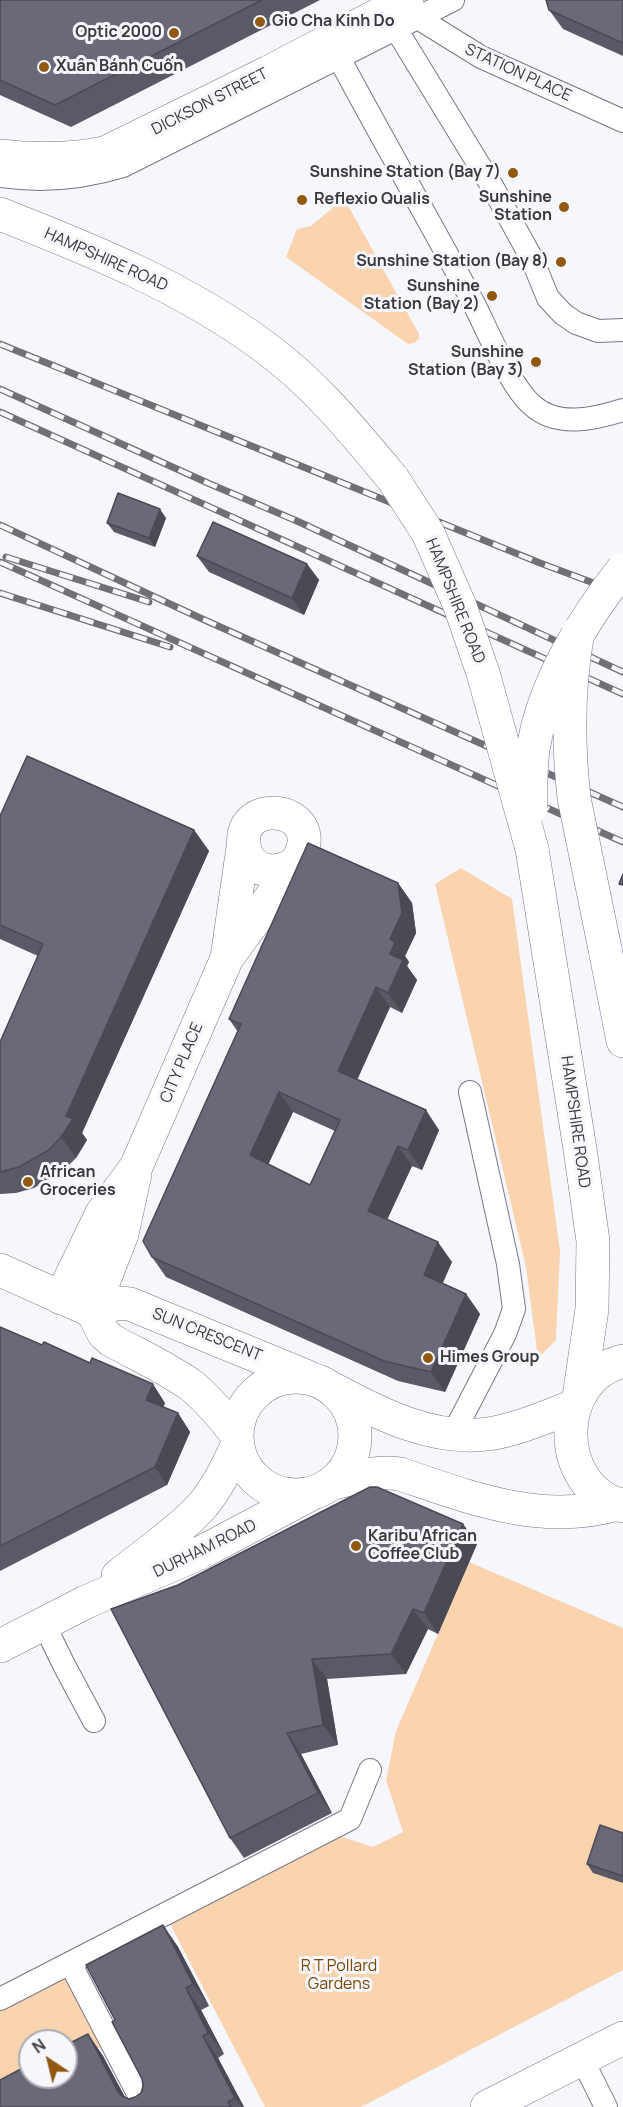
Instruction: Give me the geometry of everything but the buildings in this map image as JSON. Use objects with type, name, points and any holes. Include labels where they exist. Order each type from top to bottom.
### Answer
[{"type":"street","name":"DICKSON STREET","points":[[0,156],[46,160],[105,153],[249,82],[407,16]]},
{"type":"street","name":"HAMPSHIRE ROAD","points":[[2,215],[177,292],[233,324],[267,349],[315,390],[360,438],[393,479],[428,533],[460,606],[483,673],[532,849],[580,1149],[592,1241],[592,1309],[577,1401],[570,1422],[570,1439],[573,1456],[580,1472],[603,1496],[620,1505]]},
{"type":"street","name":"HAMPSHIRE ROAD","points":[[532,849],[531,794],[534,744],[548,697],[578,632],[623,569]]},
{"type":"street","name":"HAMPSHIRE ROAD","points":[[578,632],[571,666],[574,798],[623,1041]]},
{"type":"street","points":[[269,812],[282,813],[295,820],[303,834],[302,852],[298,860],[279,872],[264,870],[257,866],[247,855],[244,840],[248,827],[257,817],[269,812]]},
{"type":"street","name":"CITY PLACE","points":[[227,958],[244,840]]},
{"type":"street","name":"CITY PLACE","points":[[92,1311],[122,1234],[136,1167],[227,958],[298,860]]},
{"type":"street","name":"CITY PLACE","points":[[61,1298],[99,1218],[136,1167]]},
{"type":"street","points":[[0,1270],[92,1311],[104,1334],[111,1340],[175,1375],[192,1387],[221,1415],[237,1440],[246,1468],[262,1485],[273,1490],[296,1495],[389,1472],[479,1501],[524,1509],[546,1512],[584,1512],[620,1505]]},
{"type":"street","name":"SUN CRESCENT","points":[[92,1311],[119,1303],[130,1304],[325,1385],[393,1419],[453,1434],[489,1434],[577,1401]]},
{"type":"street","points":[[577,1401],[590,1382],[603,1371],[623,1361]]},
{"type":"street","points":[[237,1440],[242,1412],[255,1393],[265,1386],[286,1378],[308,1378],[325,1385],[338,1394],[349,1411],[353,1421],[355,1442],[344,1470],[325,1487]]},
{"type":"street","name":"DURHAM ROAD","points":[[87,1602],[202,1506],[213,1492],[237,1440]]},
{"type":"street","name":"DURHAM ROAD","points":[[0,1646],[87,1602],[202,1552],[325,1487]]},
{"type":"street","points":[[487,2107],[623,2038]]},
{"type":"lane","points":[[0,176],[56,178],[105,172],[123,166],[339,58],[407,16],[453,0]]},
{"type":"lane","points":[[407,16],[492,186],[532,259],[549,298],[563,314],[576,323],[598,331],[623,330]]},
{"type":"lane","name":"STATION PLACE","points":[[407,16],[481,57],[623,121]]},
{"type":"lane","points":[[339,58],[506,367],[528,401],[544,413],[569,419],[588,419],[623,410]]},
{"type":"lane","points":[[453,1434],[505,1335],[514,1310],[508,1264],[470,1092]]},
{"type":"lane","points":[[44,1624],[94,1721]]},
{"type":"lane","points":[[0,1999],[350,1819],[370,1770]]},
{"type":"lane","points":[[70,1963],[145,2107]]},
{"type":"lane","points":[[582,2059],[606,2107]]},
{"type":"green space","points":[[345,200],[419,334],[419,339],[414,343],[408,344],[286,257],[297,229],[311,226]]},
{"type":"green space","points":[[461,868],[512,899],[560,1251],[556,1340],[538,1358],[526,1267],[435,884]]},
{"type":"green space","name":"R T Pollard Gardens","points":[[469,1562],[623,1628],[623,1970],[361,2107],[265,2107],[169,1922],[336,1835],[373,1847],[403,1832],[386,1780],[396,1731]]},
{"type":"green space","points":[[65,1973],[103,2046],[78,2059],[78,2029],[18,2029],[18,2086],[0,2100],[0,2007]]},
{"type":"railway","points":[[0,344],[540,563],[623,594]]},
{"type":"railway","points":[[0,389],[297,521],[623,672]]},
{"type":"railway","points":[[0,412],[623,694]]},
{"type":"railway","points":[[0,525],[198,617],[623,807]]},
{"type":"railway","points":[[6,557],[149,602]]},
{"type":"railway","points":[[0,562],[623,842]]},
{"type":"railway","points":[[0,593],[170,647]]},
{"type":"place","name":"Gio Cha Kinh Do","points":[[260,22]]},
{"type":"place","name":"Optic 2000","points":[[174,33]]},
{"type":"place","name":"Xuân Bánh Cuốn","points":[[44,67]]},
{"type":"place","name":"Sunshine Station (Bay 7)","points":[[513,173]]},
{"type":"place","name":"Reflexio Qualis","points":[[302,200]]},
{"type":"place","name":"Sunshine Station","points":[[564,207]]},
{"type":"place","name":"Sunshine Station (Bay 8)","points":[[561,262]]},
{"type":"place","name":"Sunshine Station (Bay 2)","points":[[492,296]]},
{"type":"place","name":"Sunshine Station (Bay 3)","points":[[536,362]]},
{"type":"place","name":"African Groceries","points":[[28,1182]]},
{"type":"place","name":"Himes Group","points":[[428,1358]]},
{"type":"place","name":"Karibu African Coffee Club","points":[[356,1546]]}]
